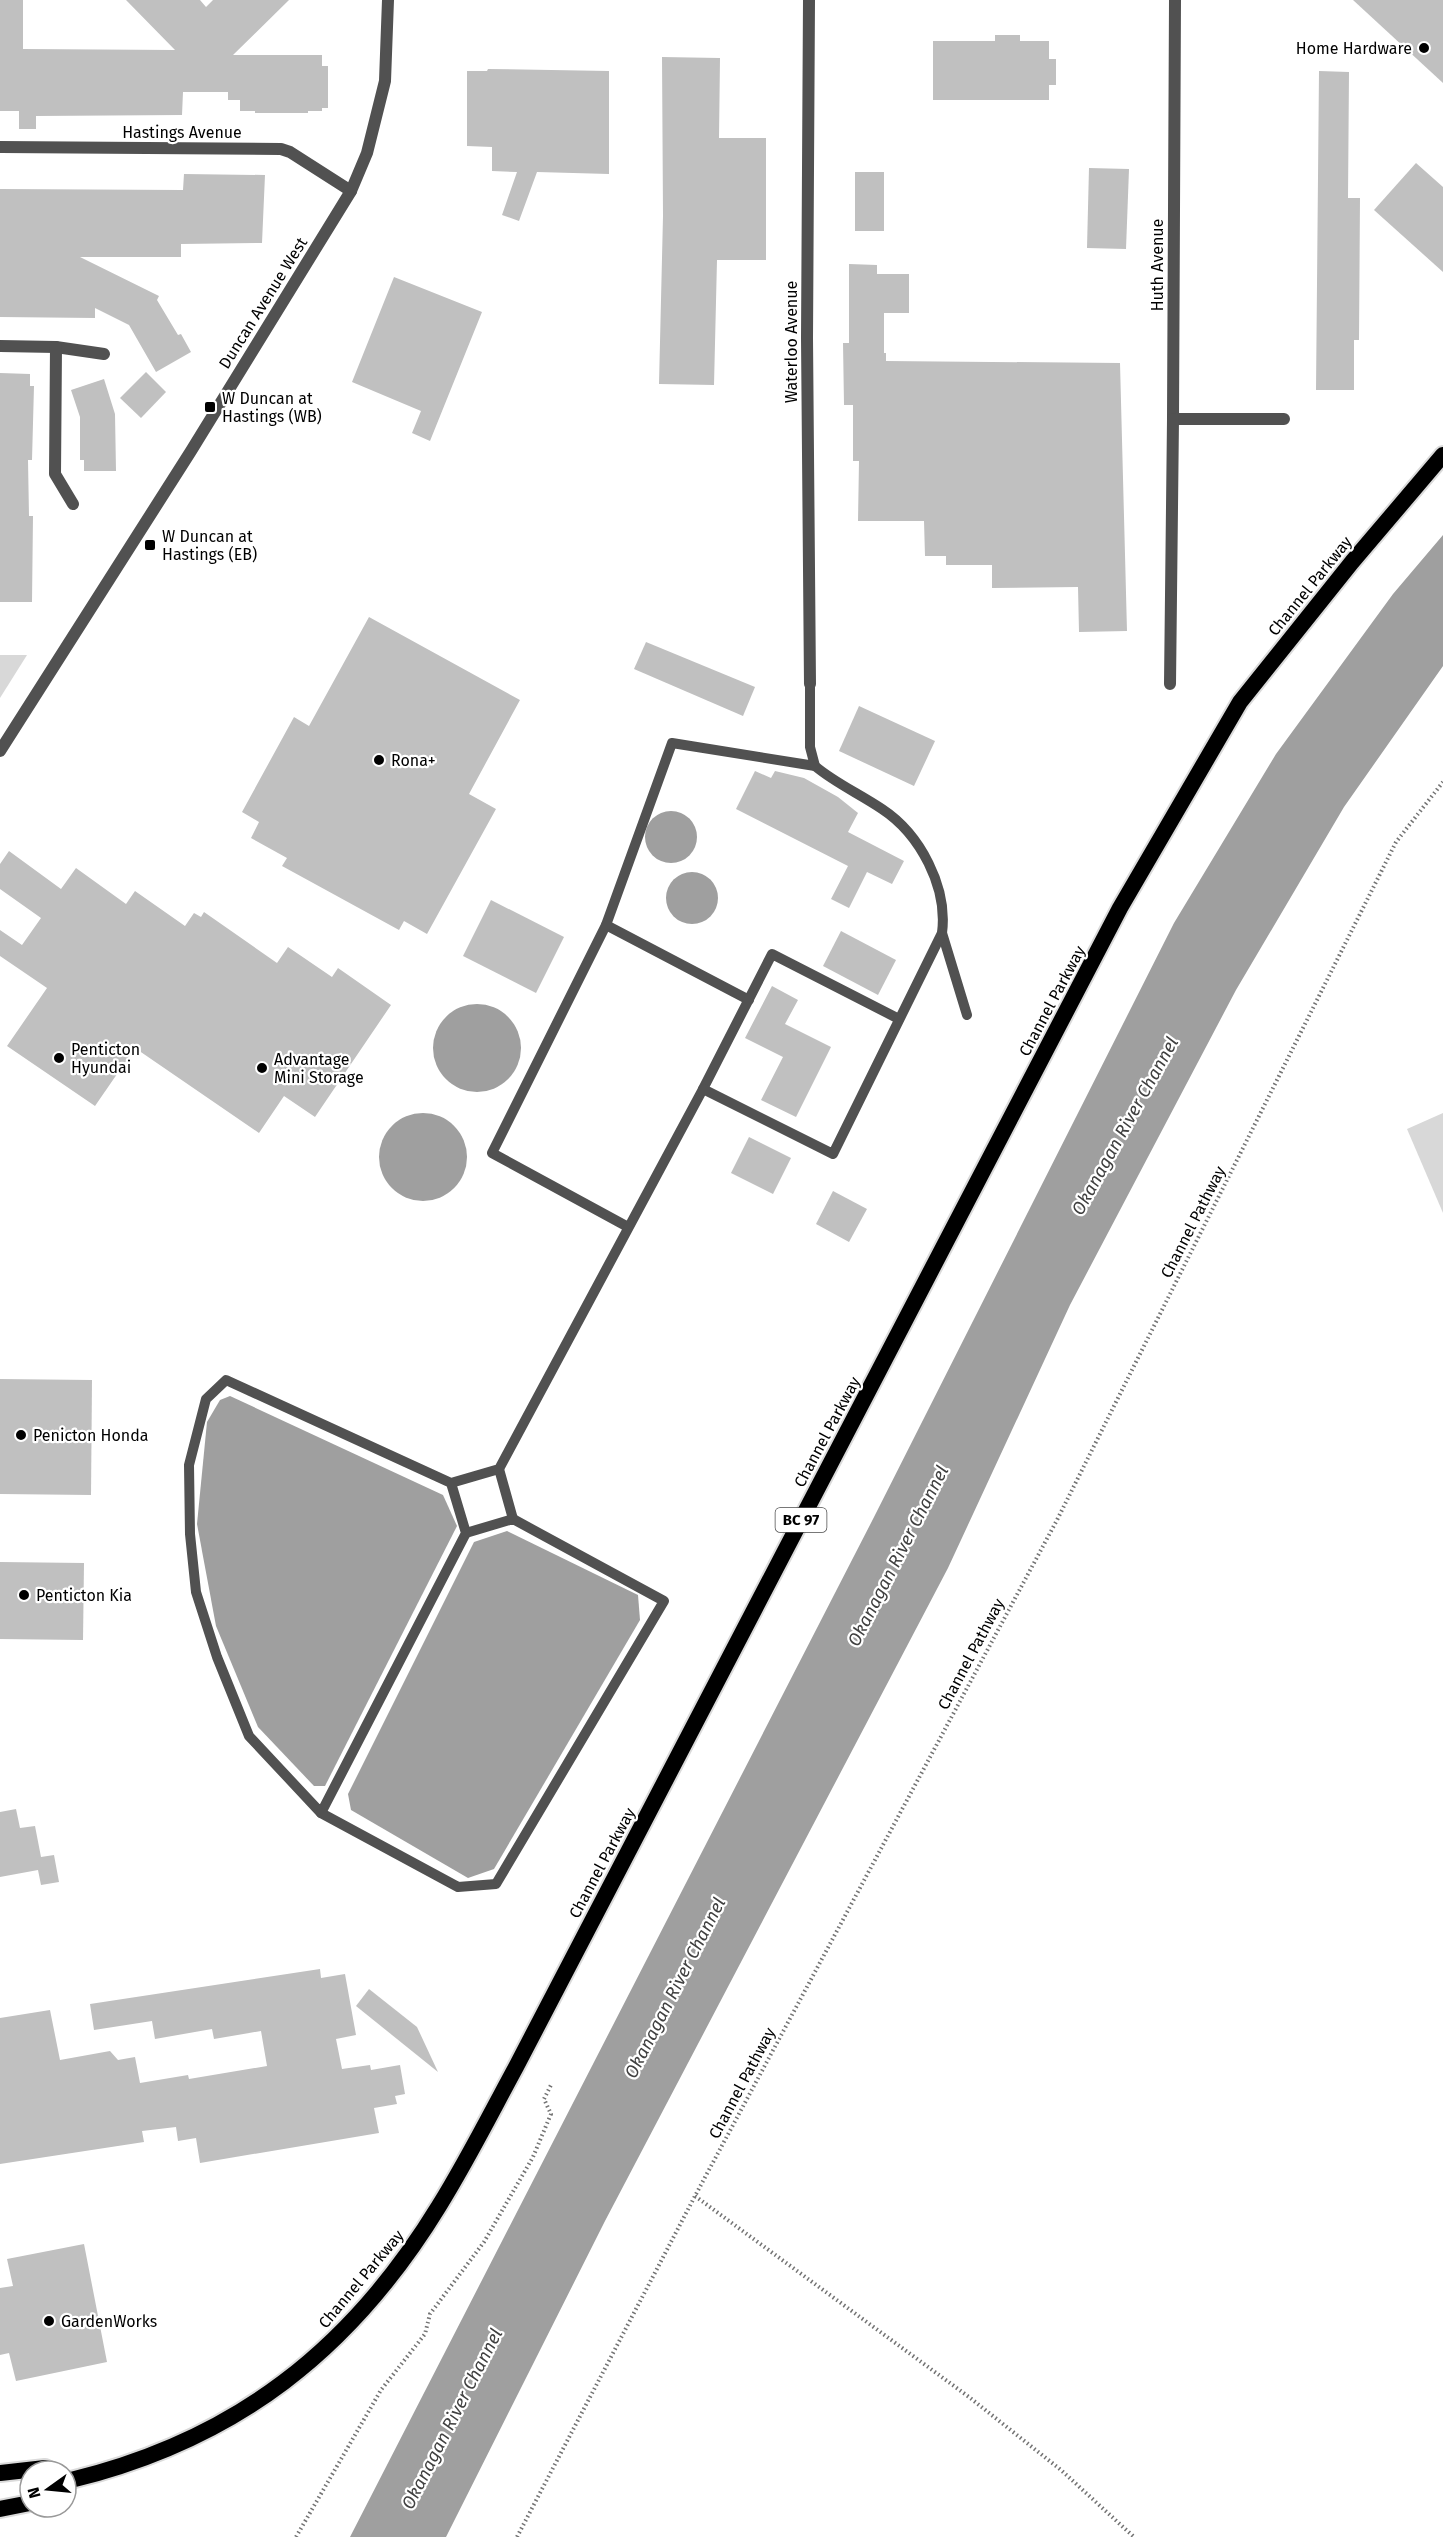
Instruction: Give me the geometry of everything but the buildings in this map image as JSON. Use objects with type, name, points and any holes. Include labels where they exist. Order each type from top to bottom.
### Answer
[{"type":"highway","name":"Channel Parkway","points":[[78,2478],[135,2462],[169,2449],[214,2428],[252,2406],[316,2357],[348,2326],[414,2245],[440,2205],[491,2114],[1120,908],[1192,782],[1240,702],[1352,562],[1443,455]]},
{"type":"highway","points":[[0,2473],[18,2471]]},
{"type":"highway","points":[[0,2508],[18,2506]]},
{"type":"street","name":"Duncan Avenue West","points":[[0,751],[191,451],[351,191],[367,153],[385,81],[388,0]]},
{"type":"street","name":"Waterloo Avenue","points":[[809,0],[807,338],[810,684]]},
{"type":"street","name":"Huth Avenue","points":[[1170,684],[1175,0]]},
{"type":"street","name":"Hastings Avenue","points":[[0,147],[281,149],[290,152],[351,191]]},
{"type":"street","points":[[0,346],[56,347],[104,354]]},
{"type":"street","points":[[56,347],[55,474],[73,504]]},
{"type":"street","points":[[1173,419],[1284,420]]},
{"type":"lane","points":[[810,684],[810,747],[815,766]]},
{"type":"lane","points":[[628,1227],[492,1153],[606,926],[672,743],[815,766],[884,810],[908,832],[930,862],[943,922],[942,933],[833,1154],[703,1089]]},
{"type":"lane","points":[[606,926],[748,1000]]},
{"type":"lane","points":[[942,933],[967,1015]]},
{"type":"lane","points":[[513,1519],[499,1469],[703,1089],[772,954],[899,1019]]},
{"type":"lane","points":[[466,1533],[513,1519],[664,1601],[496,1884],[458,1887],[321,1813],[249,1736],[217,1657],[196,1592],[190,1534],[189,1465],[206,1399],[226,1380],[451,1483],[499,1469]]},
{"type":"lane","points":[[321,1813],[466,1533],[451,1483]]},
{"type":"path","name":"Channel Pathway","points":[[517,2537],[695,2196],[1057,1520],[1396,842],[1443,783]]},
{"type":"path","points":[[296,2537],[381,2390],[425,2334],[430,2314],[484,2242],[533,2157],[551,2114],[544,2099],[552,2083]]},
{"type":"path","points":[[695,2196],[969,2397],[1061,2470],[1134,2537]]},
{"type":"shaded area","points":[[0,655],[27,655],[0,698]]},
{"type":"shaded area","points":[[1443,1113],[1443,1213],[1407,1129]]},
{"type":"water","name":"Okanagan River Channel","points":[[1443,535],[1443,666],[1344,807],[1236,990],[1070,1305],[948,1568],[605,2221],[446,2537],[350,2537],[872,1521],[1174,923],[1276,754],[1393,594]]},
{"type":"water","points":[[666,811],[676,811],[685,815],[693,823],[697,837],[693,851],[685,859],[676,863],[666,863],[657,859],[649,851],[645,842],[645,832],[649,823],[657,815]]},
{"type":"water","points":[[692,872],[706,876],[714,884],[718,898],[714,912],[706,920],[692,924],[678,920],[670,912],[666,898],[670,884],[678,876]]},
{"type":"water","points":[[477,1004],[494,1008],[508,1017],[517,1031],[521,1048],[517,1065],[508,1079],[494,1088],[477,1092],[460,1088],[446,1079],[437,1065],[433,1048],[437,1031],[446,1017],[460,1008]]},
{"type":"water","points":[[423,1113],[440,1117],[454,1126],[463,1140],[467,1157],[463,1174],[454,1188],[440,1197],[423,1201],[406,1197],[392,1188],[383,1174],[379,1157],[383,1140],[392,1126],[406,1117]]},
{"type":"water","points":[[230,1396],[443,1495],[457,1526],[325,1786],[314,1786],[258,1727],[216,1626],[197,1524],[207,1422],[220,1400]]},
{"type":"water","points":[[507,1531],[638,1595],[640,1620],[494,1869],[468,1878],[351,1810],[348,1794],[474,1542]]},
{"type":"place","name":"Home Hardware","points":[[1424,48]]},
{"type":"place","name":"W Duncan at Hastings (WB)","points":[[210,407]]},
{"type":"place","name":"W Duncan at Hastings (EB)","points":[[150,545]]},
{"type":"place","name":"Rona+","points":[[379,760]]},
{"type":"place","name":"Penticton Hyundai","points":[[59,1058]]},
{"type":"place","name":"Advantage Mini Storage","points":[[262,1068]]},
{"type":"place","name":"Penicton Honda","points":[[21,1435]]},
{"type":"place","name":"Penticton Kia","points":[[24,1595]]},
{"type":"place","name":"GardenWorks","points":[[49,2321]]}]
